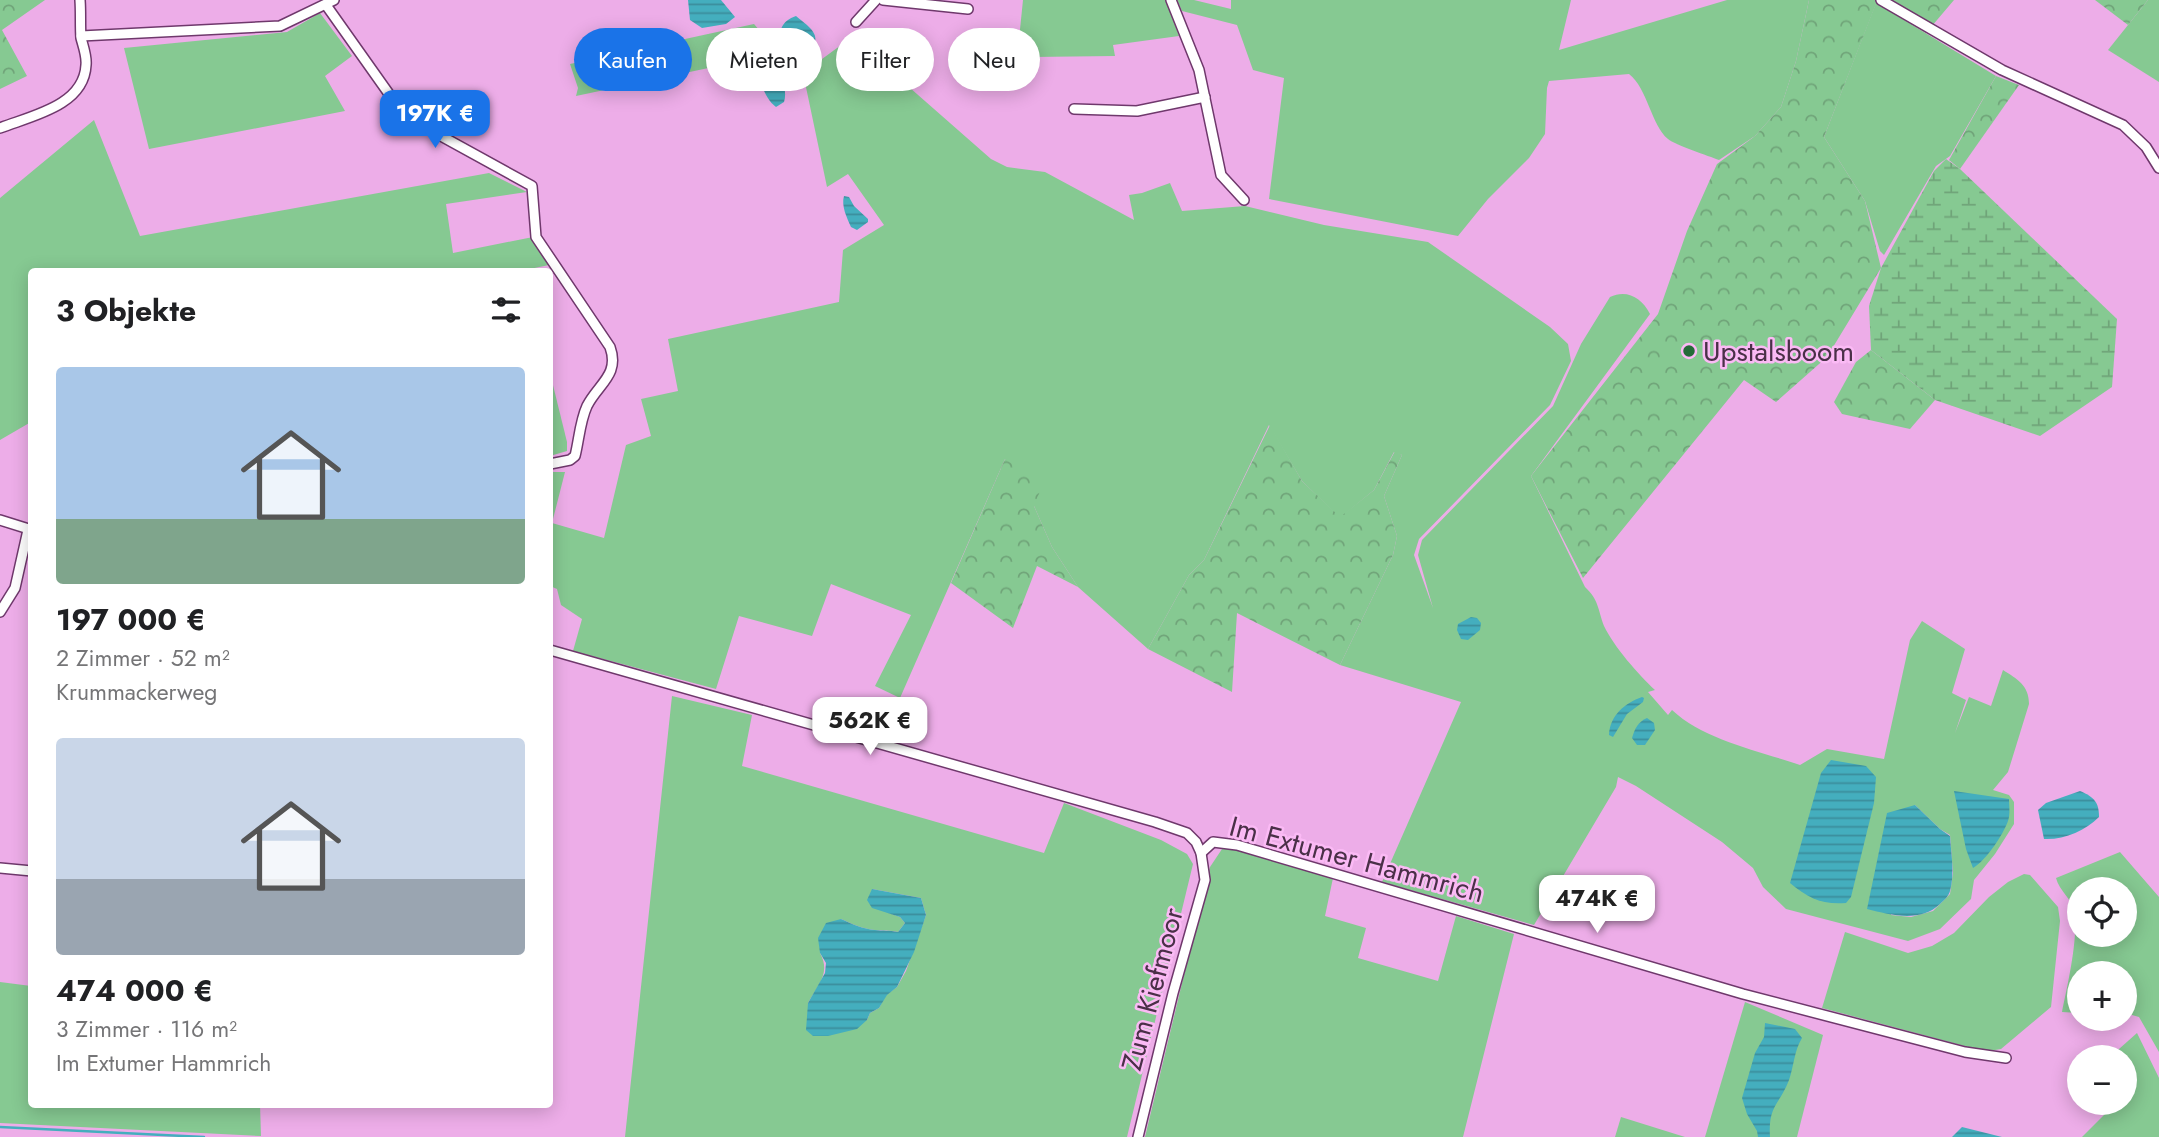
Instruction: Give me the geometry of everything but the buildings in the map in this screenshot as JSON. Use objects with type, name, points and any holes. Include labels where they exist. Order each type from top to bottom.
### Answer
[{"type":"street","points":[[0,128],[70,99],[80,87],[86,65],[81,36],[80,0]]},
{"type":"street","points":[[856,22],[876,0]]},
{"type":"street","points":[[883,0],[968,9]]},
{"type":"street","points":[[1171,0],[1199,70],[1221,175],[1244,200]]},
{"type":"street","points":[[1881,0],[2002,70],[2123,125],[2135,134],[2159,167]]},
{"type":"street","points":[[81,36],[280,26],[330,3],[394,101],[412,120],[532,186],[536,237],[610,347],[614,358],[611,371],[587,405],[575,456],[570,460],[553,463]]},
{"type":"street","points":[[1074,109],[1137,111],[1205,97]]},
{"type":"street","points":[[0,520],[28,529]]},
{"type":"street","points":[[0,612],[15,588],[28,538]]},
{"type":"street","name":"Im Extumer Hammrich","points":[[553,651],[1155,822],[1187,834],[1196,842],[1201,853],[1213,842],[1237,845],[1743,994],[1965,1052],[2006,1058]]},
{"type":"street","name":"Zum Kiefmoor","points":[[1138,1137],[1173,993],[1205,880],[1201,853]]},
{"type":"street","points":[[0,868],[28,871]]},
{"type":"green space","points":[[0,0],[45,0],[2,30],[27,76],[0,89]]},
{"type":"green space","points":[[1023,0],[1166,0],[1179,36],[1113,45],[1115,56],[1040,57],[1040,28],[1020,28]]},
{"type":"green space","points":[[1177,0],[1194,0],[1231,9],[1231,0],[1571,0],[1559,50],[1727,0],[1809,0],[1796,61],[1781,107],[1755,136],[1719,160],[1668,139],[1657,125],[1641,89],[1629,74],[1549,81],[1545,134],[1529,158],[1488,199],[1458,236],[1269,199],[1284,78],[1253,70],[1237,25],[1182,11]]},
{"type":"green space","points":[[1809,0],[1954,0],[1926,33],[1876,4],[1824,137],[1865,201],[1881,268],[1827,357],[1776,402],[1744,380],[1583,578],[1531,476],[1658,314],[1687,231],[1717,164],[1755,136],[1781,107],[1796,61]]},
{"type":"green space","points":[[2095,0],[2148,0],[2128,25]]},
{"type":"green space","points":[[2148,0],[2159,0],[2159,82],[2108,50]]},
{"type":"green space","points":[[1876,3],[1996,76],[1950,156],[1936,166],[1884,255],[1880,251],[1865,201],[1824,137]]},
{"type":"green space","points":[[320,13],[352,56],[325,76],[345,111],[149,149],[124,48],[287,32]]},
{"type":"green space","points":[[754,24],[757,28],[736,28]]},
{"type":"green space","points":[[706,34],[706,68],[692,71],[692,37]]},
{"type":"green space","points":[[836,49],[836,91],[914,91],[991,159],[1007,167],[1045,172],[1134,220],[1129,195],[1170,183],[1182,211],[1245,206],[1324,225],[1428,242],[1550,327],[1568,344],[1571,361],[1550,405],[1419,539],[1414,555],[1433,608],[1418,555],[1422,540],[1553,406],[1581,344],[1610,297],[1622,294],[1638,299],[1650,314],[1531,476],[1585,587],[1596,601],[1608,634],[1627,660],[1655,690],[1648,692],[1668,715],[1672,710],[1716,737],[1800,765],[1827,749],[1884,759],[1910,640],[1922,621],[1965,649],[1952,693],[1966,700],[1955,733],[1969,697],[1991,706],[2003,670],[2013,676],[2027,692],[2029,704],[2008,772],[1993,790],[2009,795],[2014,802],[2014,824],[1974,880],[1971,899],[1940,929],[1908,941],[1786,909],[1763,887],[1753,868],[1722,842],[1618,777],[1616,787],[1534,925],[1382,882],[1461,702],[1340,665],[1393,555],[1397,536],[1384,496],[1402,455],[1394,452],[1374,490],[1340,518],[1302,481],[1269,425],[1204,560],[1189,575],[1148,649],[1078,587],[1052,547],[1034,506],[1005,459],[900,698],[875,686],[911,615],[831,584],[812,636],[739,616],[716,689],[573,651],[582,619],[561,605],[557,589],[553,587],[553,523],[604,538],[626,445],[651,436],[641,399],[678,391],[668,339],[839,302],[843,250],[884,225],[848,174],[827,187],[807,91],[822,91],[822,59]],"holes":[[[1915,805],[1950,835],[1953,873],[1950,894],[1933,911],[1911,917],[1891,915]]]},
{"type":"green space","points":[[1996,76],[2019,85],[1960,169],[1949,160]]},
{"type":"green space","points":[[577,91],[600,91],[576,96]]},
{"type":"green space","points":[[94,120],[140,236],[489,173],[527,192],[446,204],[453,253],[533,237],[549,265],[534,268],[28,268],[28,424],[0,440],[0,198]]},
{"type":"green space","points":[[1946,159],[1960,169],[2117,319],[2112,387],[2040,436],[1935,400],[1871,350],[1869,306],[1881,268],[1934,171]]},
{"type":"green space","points":[[1871,350],[1935,400],[1910,429],[1842,414],[1834,402],[1856,362]]},
{"type":"green space","points":[[553,385],[567,442],[567,451],[553,455]]},
{"type":"green space","points":[[1270,425],[1302,481],[1340,517],[1374,490],[1395,451],[1402,455],[1384,496],[1397,536],[1393,555],[1340,665],[1237,613],[1232,692],[1148,649],[1189,575],[1204,560]]},
{"type":"green space","points":[[1005,459],[1043,484],[1034,506],[1052,547],[1078,587],[1037,566],[1013,628],[951,583]]},
{"type":"green space","points":[[553,472],[565,472],[553,519]]},
{"type":"green space","points":[[672,696],[752,715],[742,766],[1044,853],[1064,803],[1161,840],[1187,854],[1193,864],[1127,1137],[625,1137]],"holes":[[[872,889],[921,898],[926,915],[906,971],[897,987],[886,995],[879,1008],[870,1013],[867,1020],[808,1003],[824,973],[820,953],[841,919],[866,929],[898,932],[905,923],[900,917],[889,913]]]},
{"type":"green space","points":[[1222,849],[1236,849],[1333,878],[1325,916],[1366,928],[1358,958],[1438,981],[1456,916],[1514,934],[1463,1137],[1145,1137],[1210,867]]},
{"type":"green space","points":[[2120,852],[2159,897],[2159,1052],[2137,1016],[2137,961],[2072,961],[2074,947],[2137,947],[2137,877],[2067,877],[2067,898],[2056,878]]},
{"type":"green space","points":[[2024,874],[2030,875],[2058,907],[2060,921],[2051,1007],[2001,1049],[1989,1051],[1972,1048],[1822,1008],[1845,932],[1908,953],[1932,946],[1954,933],[1989,897],[2008,882]]},
{"type":"green space","points":[[0,982],[28,986],[28,1108],[260,1108],[261,1136],[0,1123]]},
{"type":"green space","points":[[2067,987],[2067,1012],[2062,1012]]},
{"type":"green space","points":[[1745,1002],[1823,1035],[1797,1137],[1705,1137]]},
{"type":"green space","points":[[2137,1033],[2159,1078],[2159,1137],[2082,1137],[2104,1115],[2137,1115],[2137,1045],[2124,1045]]},
{"type":"green space","points":[[1621,1117],[1685,1137],[1615,1137]]},
{"type":"shaded area","points":[[688,0],[721,0],[735,17],[726,24],[702,28],[690,20]]},
{"type":"shaded area","points":[[796,16],[810,28],[782,28]]},
{"type":"shaded area","points":[[764,91],[784,91],[784,102],[776,107]]},
{"type":"shaded area","points":[[844,196],[849,197],[868,219],[868,222],[857,230],[851,227],[846,216]]},
{"type":"shaded area","points":[[1471,617],[1477,618],[1481,623],[1480,630],[1468,640],[1461,639],[1457,630],[1458,624]]},
{"type":"shaded area","points":[[1642,697],[1643,702],[1627,714],[1613,737],[1609,735],[1615,716]]},
{"type":"shaded area","points":[[1647,718],[1654,723],[1655,730],[1645,745],[1637,745],[1632,738],[1633,734],[1639,723]]},
{"type":"shaded area","points":[[1831,760],[1866,766],[1876,777],[1874,803],[1851,897],[1846,903],[1830,903],[1816,899],[1790,883],[1821,773]]},
{"type":"shaded area","points":[[1954,791],[2009,799],[2009,817],[2004,830],[1989,853],[1973,868],[1966,849]]},
{"type":"shaded area","points":[[2080,791],[2095,801],[2099,817],[2074,834],[2044,839],[2038,810],[2046,803]]},
{"type":"shaded area","points":[[1915,805],[1950,836],[1952,871],[1949,893],[1932,910],[1914,916],[1867,909],[1887,813]]},
{"type":"shaded area","points":[[872,889],[921,898],[926,915],[914,952],[897,987],[857,1029],[828,1036],[813,1036],[806,1030],[808,1003],[825,973],[826,963],[820,953],[818,938],[826,923],[841,919],[866,929],[898,932],[905,923],[900,917],[872,908],[867,900]]},
{"type":"shaded area","points":[[1765,1023],[1795,1029],[1802,1038],[1789,1080],[1772,1112],[1770,1137],[1758,1137],[1742,1098],[1755,1053],[1764,1037]]},
{"type":"shaded area","points":[[1962,1127],[2002,1137],[1952,1137]]},
{"type":"waterway","points":[[0,1127],[204,1137]]},
{"type":"place","name":"Upstalsboom","points":[[1689,351]]}]
